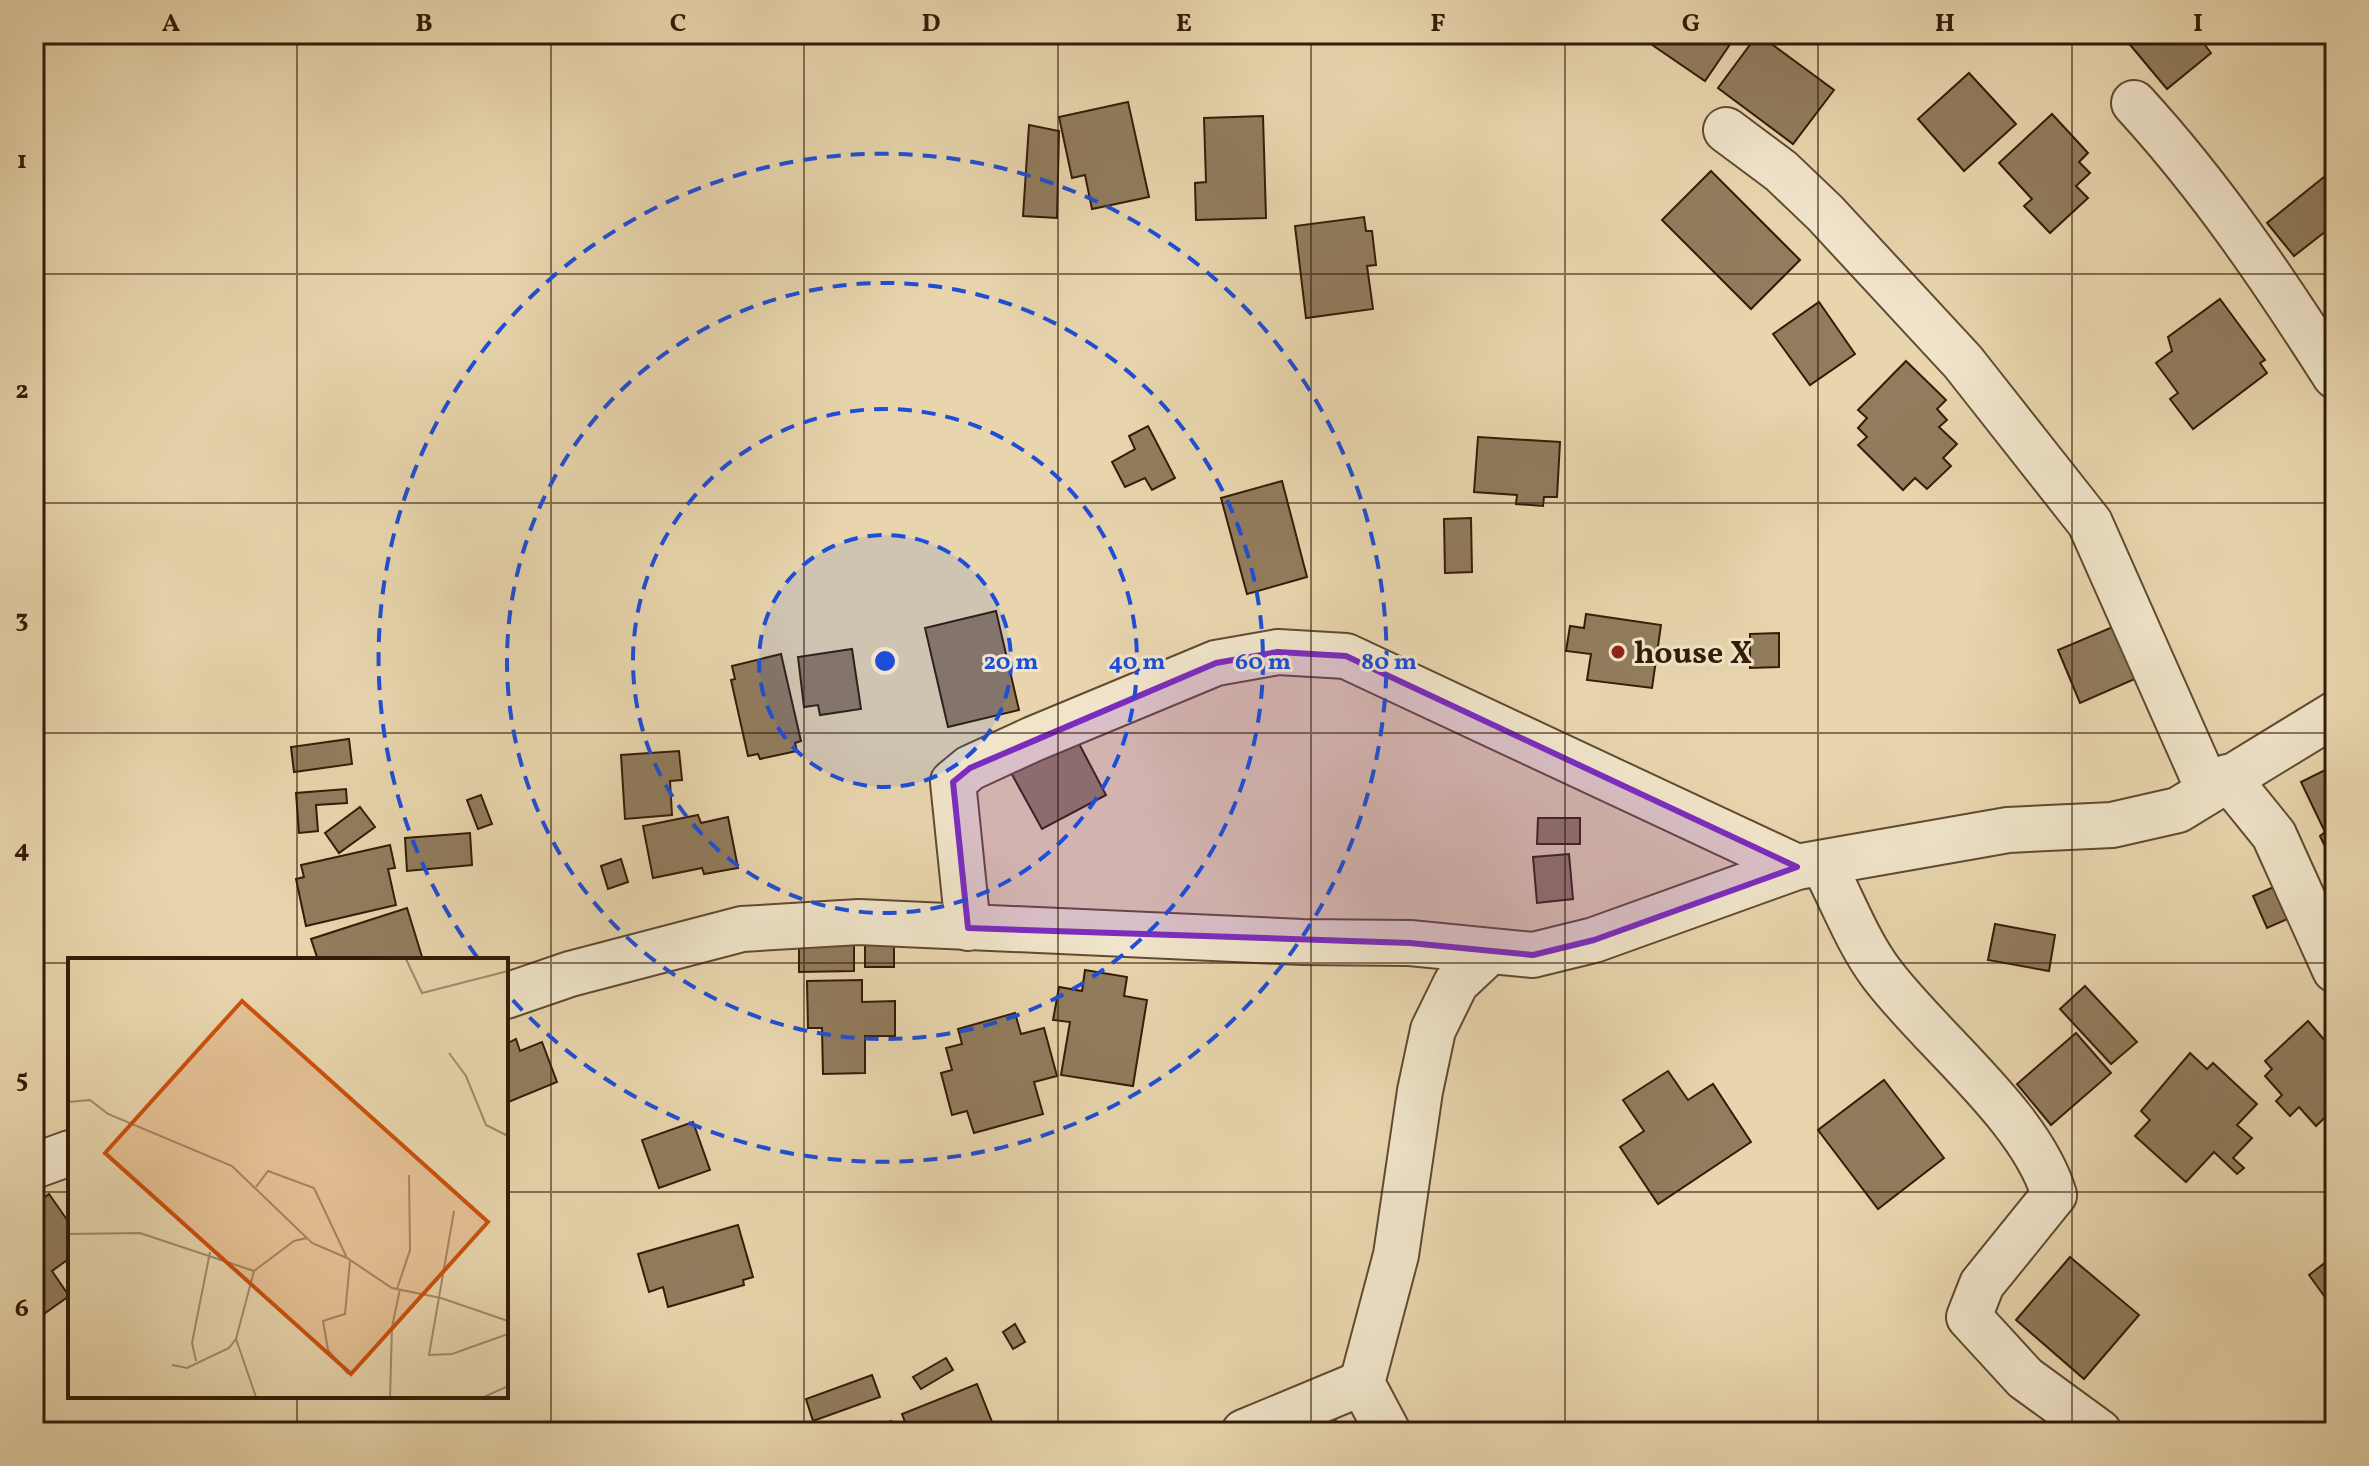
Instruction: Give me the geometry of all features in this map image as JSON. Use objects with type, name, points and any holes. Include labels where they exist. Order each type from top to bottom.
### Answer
[{"type":"street","points":[[2134,103],[2176,149],[2273,278],[2335,376]]},
{"type":"street","points":[[1726,130],[1781,171],[1846,235],[1963,362],[2090,523],[2218,783],[2274,835],[2335,970]]},
{"type":"street","points":[[968,928],[953,782],[970,768],[1216,663],[1278,652],[1346,656],[1810,866],[1880,972],[1989,1092],[2048,1175],[2054,1195],[1982,1284],[1969,1317],[2025,1378],[2099,1432]]},
{"type":"street","points":[[508,995],[570,974],[742,929],[859,922],[1302,942],[1410,943],[1533,955],[1594,940],[1810,866],[2008,830],[2112,825],[2178,810],[2335,714]]},
{"type":"street","points":[[1388,1432],[1362,1383],[1396,1255],[1420,1091],[1433,1030],[1456,983],[1489,952]]},
{"type":"street","points":[[34,1166],[68,1154]]},
{"type":"street","points":[[1244,1432],[1362,1383]]},
{"type":"highlighted area","points":[[1278,652],[1346,656],[1797,867],[1594,940],[1533,955],[1410,943],[968,928],[953,782],[970,768],[1216,663]]},
{"type":"building","points":[[1649,34],[1737,34],[1705,81],[1645,40]]},
{"type":"building","points":[[1758,34],[1834,90],[1793,144],[1718,88]]},
{"type":"building","points":[[2121,34],[2218,34],[2205,45],[2211,53],[2167,89]]},
{"type":"building","points":[[1969,73],[2016,124],[1964,171],[1918,119]]},
{"type":"building","points":[[1128,102],[1149,197],[1092,209],[1085,175],[1072,178],[1059,117]]},
{"type":"building","points":[[2052,114],[2088,153],[2079,162],[2090,173],[2076,186],[2088,198],[2050,233],[2024,206],[2032,199],[1999,163]]},
{"type":"building","points":[[1263,116],[1266,218],[1196,220],[1195,183],[1206,182],[1204,118]]},
{"type":"building","points":[[1029,125],[1059,131],[1057,218],[1023,216]]},
{"type":"building","points":[[2335,168],[2335,224],[2294,256],[2267,223]]},
{"type":"building","points":[[1711,171],[1800,260],[1751,309],[1662,220]]},
{"type":"building","points":[[1364,217],[1366,231],[1372,231],[1376,265],[1367,266],[1373,309],[1306,318],[1295,226]]},
{"type":"building","points":[[2220,299],[2265,360],[2260,363],[2267,373],[2193,429],[2170,399],[2178,393],[2156,363],[2172,351],[2168,337]]},
{"type":"building","points":[[1819,302],[1855,354],[1810,385],[1773,334]]},
{"type":"building","points":[[2335,309],[2335,342],[2319,321]]},
{"type":"building","points":[[1906,361],[1946,400],[1937,409],[1947,420],[1939,427],[1957,444],[1943,458],[1951,466],[1927,489],[1915,478],[1903,490],[1858,445],[1867,437],[1858,428],[1867,418],[1858,410]]},
{"type":"building","points":[[1148,426],[1175,478],[1152,490],[1145,478],[1125,487],[1112,462],[1135,449],[1129,436]]},
{"type":"building","points":[[1478,437],[1560,442],[1557,497],[1544,497],[1543,506],[1516,504],[1517,495],[1474,492]]},
{"type":"building","points":[[1282,481],[1307,577],[1247,594],[1221,498]]},
{"type":"building","points":[[1471,518],[1472,572],[1445,573],[1444,519]]},
{"type":"building","points":[[996,611],[1019,710],[948,727],[925,628]]},
{"type":"building","name":"house X","points":[[1586,614],[1661,625],[1652,688],[1587,680],[1591,654],[1566,651],[1570,626],[1584,628]]},
{"type":"building","points":[[2115,626],[2137,678],[2080,703],[2058,650]]},
{"type":"building","points":[[1779,633],[1779,667],[1750,668],[1750,634]]},
{"type":"building","points":[[852,649],[861,709],[820,715],[818,705],[804,707],[798,657]]},
{"type":"building","points":[[781,654],[801,741],[795,743],[797,751],[760,759],[758,754],[748,756],[731,680],[735,679],[732,666]]},
{"type":"building","points":[[1075,736],[1106,795],[1042,829],[1010,771]]},
{"type":"building","points":[[349,739],[352,764],[294,772],[291,747]]},
{"type":"building","points":[[679,751],[682,780],[670,781],[672,815],[625,819],[621,755]]},
{"type":"building","points":[[2335,765],[2335,867],[2320,836],[2325,832],[2301,782]]},
{"type":"building","points":[[346,789],[347,803],[316,805],[318,831],[299,833],[296,793]]},
{"type":"building","points":[[481,795],[492,824],[478,829],[467,800]]},
{"type":"building","points":[[360,807],[375,827],[339,853],[325,833]]},
{"type":"building","points":[[698,815],[701,823],[728,817],[738,868],[704,874],[702,868],[653,878],[643,826]]},
{"type":"building","points":[[1538,818],[1580,818],[1580,844],[1537,844]]},
{"type":"building","points":[[470,833],[472,865],[407,871],[405,838]]},
{"type":"building","points":[[390,845],[395,868],[388,869],[396,905],[306,926],[296,879],[304,877],[301,865]]},
{"type":"building","points":[[1569,854],[1573,899],[1537,903],[1533,857]]},
{"type":"building","points":[[621,859],[628,882],[608,889],[601,866]]},
{"type":"building","points":[[2278,885],[2292,917],[2267,928],[2253,896]]},
{"type":"building","points":[[407,908],[422,958],[317,958],[311,939]]},
{"type":"building","points":[[1995,924],[2055,935],[2049,971],[1988,960]]},
{"type":"building","points":[[865,934],[894,934],[894,967],[865,967]]},
{"type":"building","points":[[854,944],[854,971],[799,972],[799,945]]},
{"type":"building","points":[[1085,970],[1127,977],[1124,996],[1147,1000],[1133,1086],[1061,1075],[1070,1022],[1053,1020],[1059,987],[1082,991]]},
{"type":"building","points":[[862,980],[862,1002],[895,1001],[895,1036],[865,1036],[865,1073],[823,1074],[822,1028],[808,1028],[807,981]]},
{"type":"building","points":[[2085,986],[2137,1042],[2111,1064],[2060,1009]]},
{"type":"building","points":[[1015,1013],[1021,1034],[1044,1028],[1057,1076],[1034,1082],[1043,1114],[974,1133],[967,1111],[952,1115],[941,1073],[952,1070],[946,1048],[962,1044],[958,1029]]},
{"type":"building","points":[[2308,1021],[2327,1043],[2335,1036],[2335,1108],[2316,1126],[2299,1107],[2290,1116],[2276,1101],[2282,1095],[2265,1076],[2272,1069],[2265,1061]]},
{"type":"building","points":[[2076,1033],[2111,1073],[2051,1125],[2017,1084]]},
{"type":"building","points":[[516,1039],[520,1051],[542,1042],[557,1082],[508,1102],[508,1043]]},
{"type":"building","points":[[2190,1053],[2207,1069],[2213,1063],[2257,1104],[2237,1125],[2252,1138],[2233,1158],[2244,1168],[2237,1174],[2214,1152],[2186,1182],[2135,1136],[2150,1120],[2141,1111]]},
{"type":"building","points":[[1668,1071],[1688,1100],[1713,1084],[1751,1142],[1658,1204],[1620,1147],[1644,1131],[1623,1100]]},
{"type":"building","points":[[1884,1080],[1944,1158],[1878,1209],[1818,1130]]},
{"type":"building","points":[[693,1122],[710,1170],[659,1188],[642,1140]]},
{"type":"building","points":[[49,1194],[68,1221],[68,1259],[52,1271],[68,1297],[34,1321],[34,1205]]},
{"type":"building","points":[[738,1225],[753,1277],[743,1280],[744,1285],[668,1307],[663,1287],[649,1292],[638,1254]]},
{"type":"building","points":[[2335,1255],[2335,1311],[2309,1275]]},
{"type":"building","points":[[2070,1257],[2139,1315],[2084,1379],[2016,1320]]},
{"type":"building","points":[[1015,1324],[1025,1342],[1013,1349],[1003,1332]]},
{"type":"building","points":[[946,1358],[953,1370],[921,1389],[913,1377]]},
{"type":"building","points":[[872,1375],[880,1397],[813,1421],[806,1399]]},
{"type":"building","points":[[977,1384],[996,1432],[909,1432],[902,1414]]},
{"type":"building","points":[[1330,1410],[1342,1432],[1287,1432]]},
{"type":"building","points":[[891,1421],[896,1432],[867,1432]]},
{"type":"building","points":[[857,1425],[860,1432],[841,1432]]},
{"type":"place","name":"house X","points":[[1618,652]]}]
